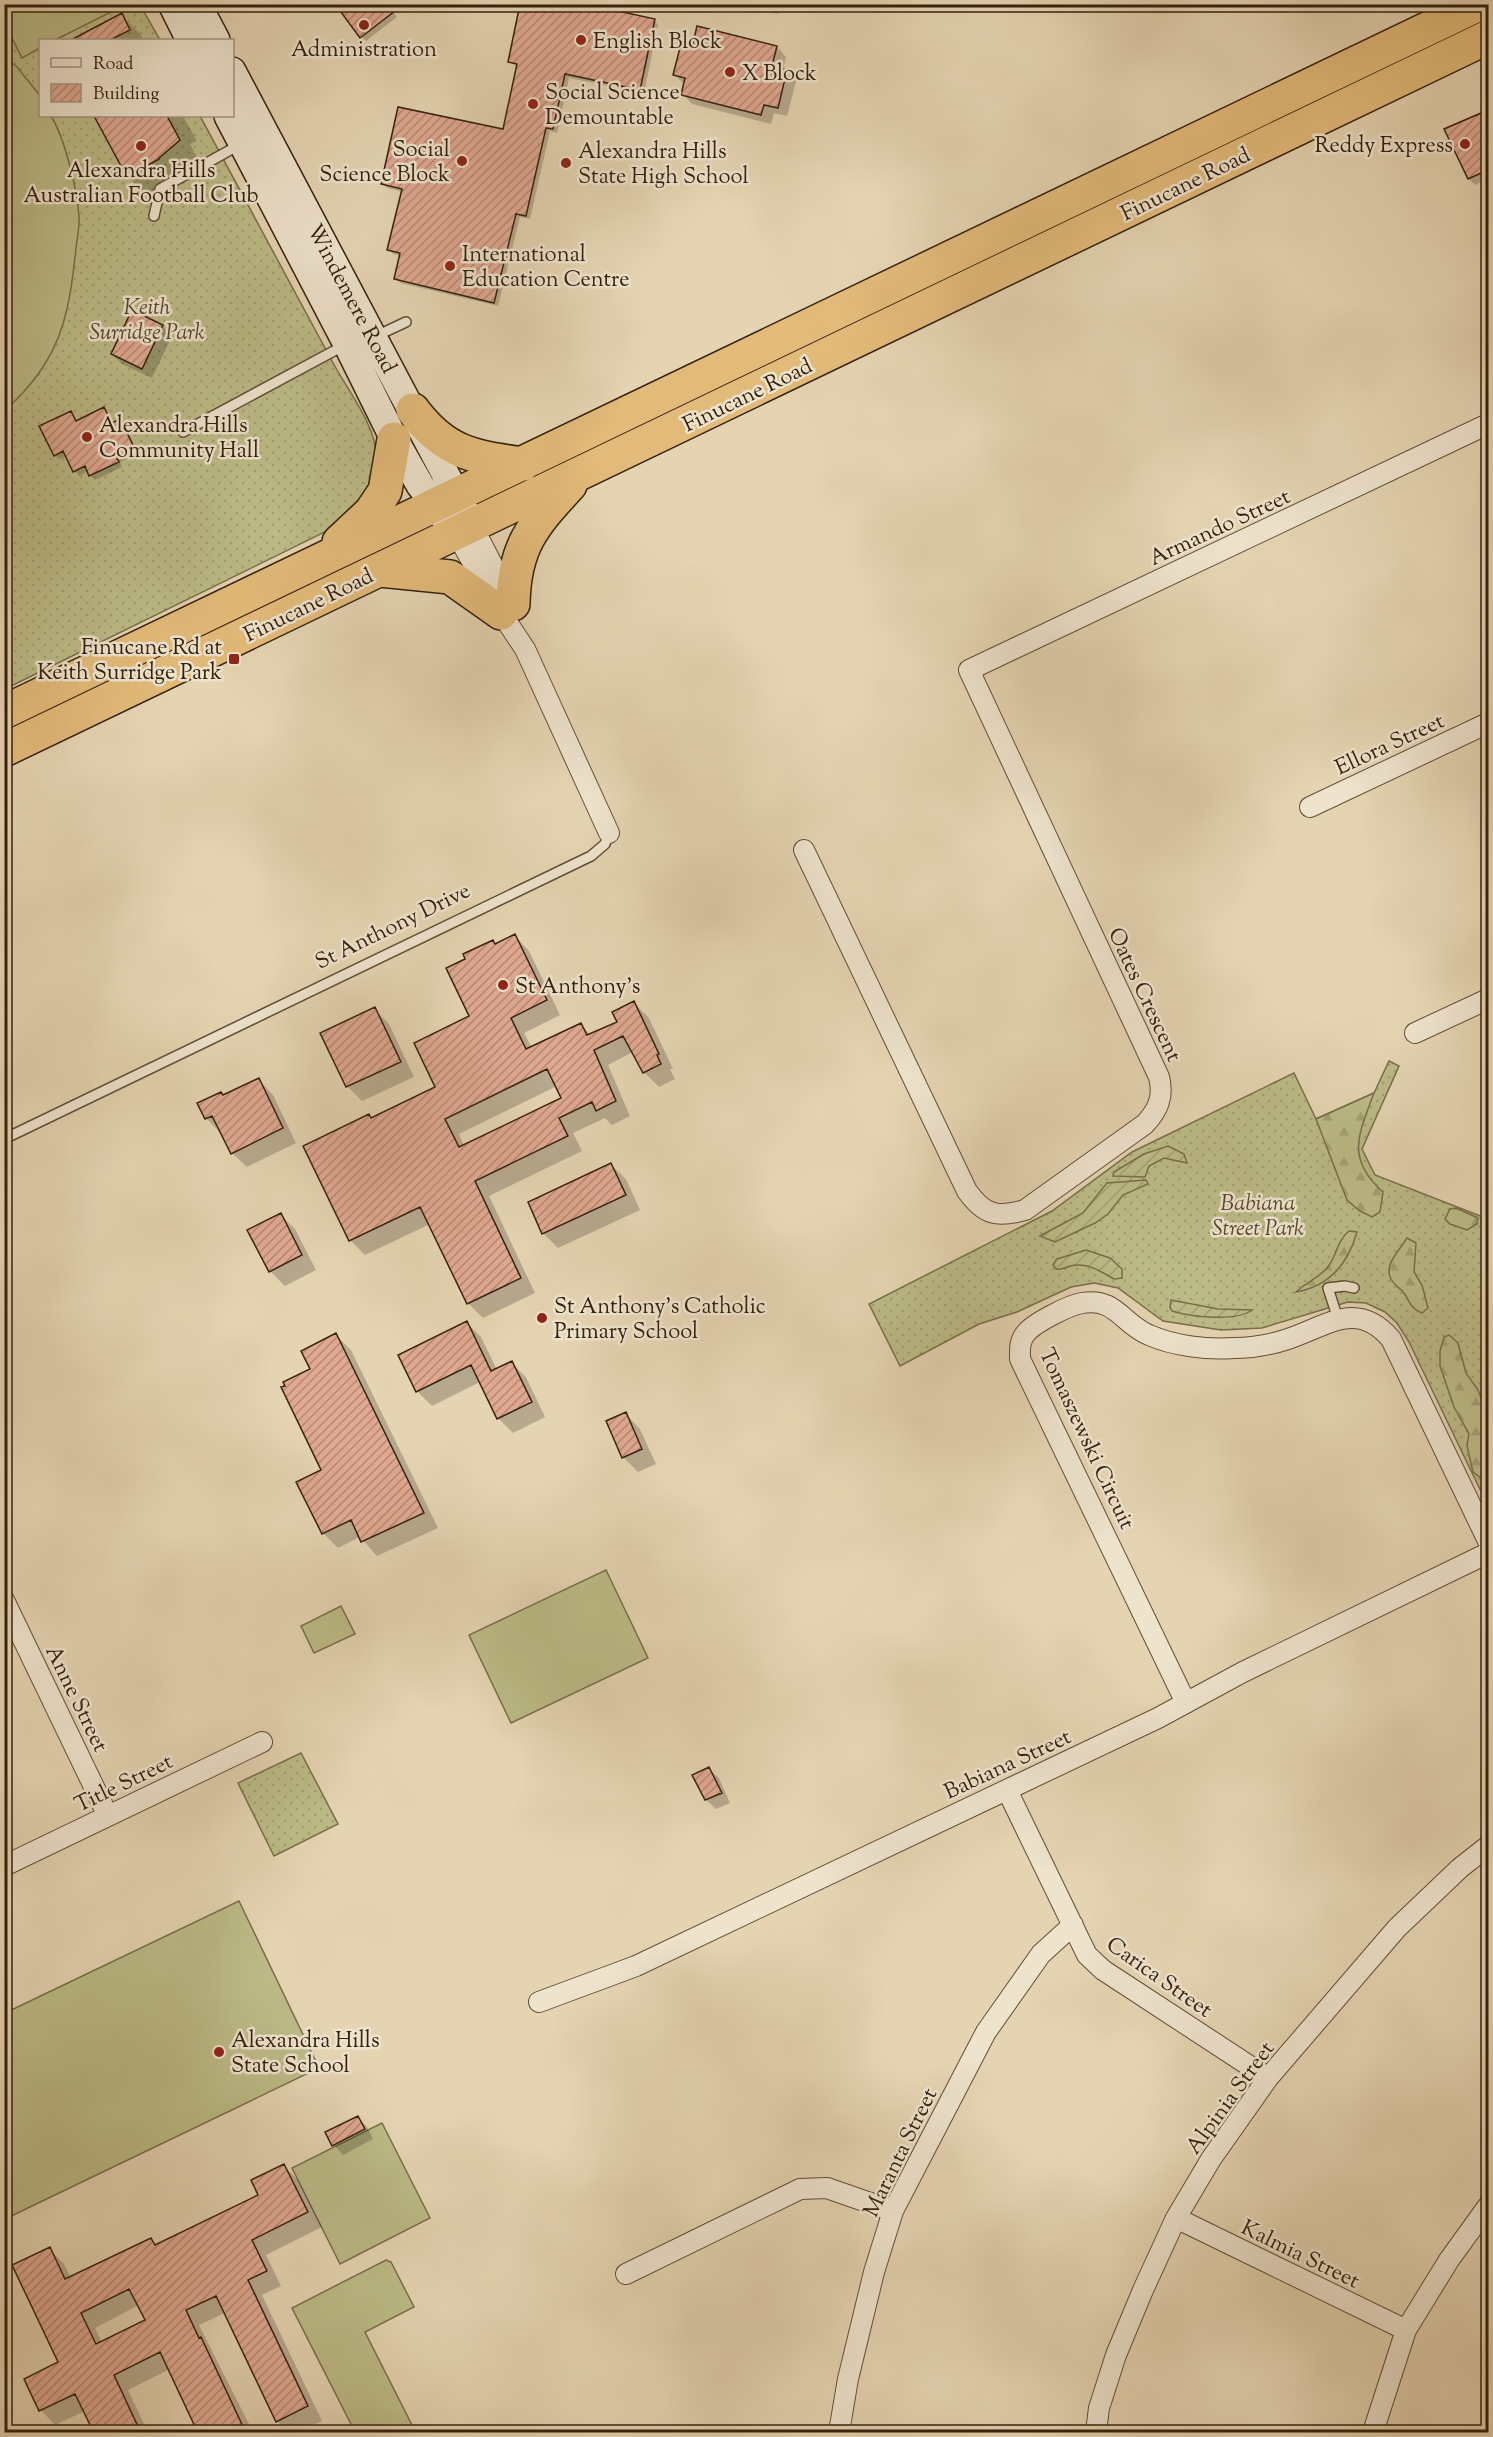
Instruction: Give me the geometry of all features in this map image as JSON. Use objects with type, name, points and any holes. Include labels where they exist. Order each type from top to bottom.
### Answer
[{"type":"highway","name":"Finucane Road","points":[[4,712],[1479,4]]},
{"type":"highway","name":"Finucane Road","points":[[4,750],[1488,37]]},
{"type":"highway","points":[[413,410],[435,436],[473,457],[523,464]]},
{"type":"highway","points":[[318,562],[371,512],[385,491],[394,439]]},
{"type":"highway","points":[[378,570],[450,577],[507,609],[516,565],[528,537],[550,506],[579,475]]},
{"type":"main road","points":[[172,4],[190,39]]},
{"type":"main road","points":[[197,4],[215,39]]},
{"type":"main road","name":"Windemere Road","points":[[234,77],[253,137],[360,341],[394,439],[420,485],[446,501]]},
{"type":"main road","name":"Windemere Road","points":[[229,117],[253,137]]},
{"type":"main road","name":"Windemere Road","points":[[360,341],[413,410],[446,501],[464,529]]},
{"type":"street","name":"Armando Street","points":[[969,670],[1488,424]]},
{"type":"street","name":"St Anthony Drive","points":[[464,529],[507,609],[609,833]]},
{"type":"street","name":"Oates Crescent","points":[[804,850],[967,1191],[976,1204],[989,1213],[1006,1215],[1024,1210],[1145,1124],[1155,1114],[1162,1090],[1159,1077],[969,670]]},
{"type":"street","name":"Ellora Street","points":[[1310,807],[1488,723]]},
{"type":"street","points":[[1415,1033],[1488,999]]},
{"type":"street","name":"Tomaszewski Circuit","points":[[1186,1703],[1020,1359],[1020,1344],[1026,1332],[1037,1323],[1078,1303],[1095,1301],[1110,1305],[1136,1328],[1149,1335],[1181,1344],[1221,1349],[1255,1347],[1287,1340],[1338,1319],[1354,1317],[1368,1320],[1381,1327],[1391,1339],[1488,1540]]},
{"type":"street","name":"Babiana Street","points":[[539,2002],[636,1966],[1007,1790],[1186,1703],[1243,1671],[1488,1553]]},
{"type":"street","name":"Anne Street","points":[[4,1600],[108,1816]]},
{"type":"street","name":"Title Street","points":[[4,1866],[262,1742]]},
{"type":"street","name":"Carica Street","points":[[1007,1790],[1087,1955],[1103,1970],[1268,2078]]},
{"type":"street","name":"Alpinia Street","points":[[1096,2433],[1099,2408],[1116,2355],[1143,2290],[1176,2218],[1211,2159],[1268,2078],[1397,1928],[1460,1868],[1488,1845]]},
{"type":"street","name":"Maranta Street","points":[[839,2433],[848,2379],[874,2272],[893,2211],[986,2032],[1041,1953],[1073,1925]]},
{"type":"street","points":[[626,2274],[800,2189],[827,2188],[893,2211]]},
{"type":"street","points":[[1373,2433],[1406,2330],[1449,2260],[1488,2206]]},
{"type":"street","name":"Kalmia Street","points":[[1176,2218],[1406,2330]]},
{"type":"lane","points":[[154,216],[160,189],[253,137]]},
{"type":"lane","points":[[183,432],[360,341],[406,322]]},
{"type":"lane","name":"St Anthony Drive","points":[[4,1139],[591,856],[605,844],[609,833]]},
{"type":"lane","points":[[1338,1319],[1328,1288],[1345,1286],[1354,1288]]},
{"type":"green space","points":[[5,4],[125,4],[57,39],[39,39],[39,49],[22,58],[5,24]]},
{"type":"green space","name":"Keith Surridge Park","points":[[5,5],[140,5],[159,39],[39,39],[39,117],[201,117],[332,361],[366,419],[375,443],[375,466],[364,494],[337,526],[5,689]]},
{"type":"green space","points":[[5,57],[17,67],[38,93],[39,117],[52,117],[56,126],[73,179],[78,205],[79,228],[70,293],[59,336],[37,376],[5,411]]},
{"type":"green space","name":"Babiana Street Park","points":[[1389,1061],[1399,1066],[1362,1149],[1375,1175],[1488,1219],[1488,1506],[1409,1342],[1397,1323],[1385,1312],[1366,1303],[1348,1302],[1262,1328],[1221,1330],[1163,1321],[1118,1288],[1094,1283],[1071,1287],[1017,1312],[979,1324],[900,1366],[869,1304],[1052,1211],[1132,1152],[1294,1073],[1316,1119],[1374,1093]]},
{"type":"green space","points":[[1374,1093],[1360,1133],[1359,1145],[1359,1157],[1363,1168],[1383,1192],[1380,1212],[1372,1217],[1347,1200],[1316,1119]]},
{"type":"green space","points":[[1168,1146],[1184,1154],[1187,1163],[1164,1158],[1149,1166],[1145,1177],[1113,1176],[1114,1172],[1144,1154]]},
{"type":"green space","points":[[1146,1180],[1148,1184],[1123,1195],[1108,1214],[1095,1223],[1055,1242],[1040,1236],[1083,1213],[1107,1183]]},
{"type":"green space","points":[[1456,1208],[1478,1218],[1477,1224],[1467,1230],[1450,1224],[1445,1219],[1450,1209]]},
{"type":"green space","points":[[1349,1231],[1357,1232],[1348,1254],[1336,1272],[1319,1285],[1296,1292],[1327,1268],[1342,1238]]},
{"type":"green space","points":[[1407,1238],[1416,1243],[1414,1272],[1422,1285],[1428,1308],[1422,1313],[1413,1307],[1389,1274],[1391,1263]]},
{"type":"green space","points":[[1086,1250],[1110,1258],[1122,1269],[1122,1278],[1114,1279],[1088,1266],[1076,1265],[1056,1269],[1053,1265],[1057,1259]]},
{"type":"green space","points":[[1171,1300],[1218,1309],[1252,1310],[1245,1314],[1225,1317],[1190,1315],[1172,1311]]},
{"type":"green space","points":[[1449,1335],[1458,1343],[1466,1373],[1478,1390],[1488,1416],[1488,1483],[1473,1472],[1467,1446],[1469,1434],[1454,1407],[1440,1366],[1440,1351],[1444,1337]]},
{"type":"green space","points":[[606,1570],[648,1658],[511,1723],[469,1635]]},
{"type":"green space","points":[[341,1606],[355,1634],[314,1653],[301,1626]]},
{"type":"green space","points":[[301,1753],[338,1824],[274,1856],[238,1783]]},
{"type":"green space","points":[[239,1901],[319,2068],[5,2219],[5,2013]]},
{"type":"green space","points":[[382,2123],[430,2218],[340,2264],[292,2168]]},
{"type":"green space","points":[[386,2260],[391,2262],[414,2307],[365,2332],[414,2429],[406,2432],[355,2432],[292,2308]]},
{"type":"building","name":"Administration","points":[[335,4],[404,4],[360,38]]},
{"type":"building","points":[[520,4],[586,4],[655,19],[640,90],[565,74],[553,129],[546,128],[526,216],[516,214],[494,303],[394,279],[400,253],[387,250],[402,189],[381,184],[398,107],[503,129],[517,64],[508,62]]},
{"type":"building","points":[[122,13],[130,30],[112,39],[73,39]]},
{"type":"building","name":"X Block","points":[[697,26],[777,46],[772,66],[787,70],[778,108],[764,105],[761,115],[681,95],[685,78],[673,75],[682,40],[693,43]]},
{"type":"building","name":"Reddy Express","points":[[1488,110],[1488,170],[1468,179],[1444,129]]},
{"type":"building","name":"Alexandra Hills Australian Football Club","points":[[95,117],[168,117],[180,140],[159,159],[127,177]]},
{"type":"building","points":[[132,310],[163,325],[142,369],[111,354]]},
{"type":"building","name":"Alexandra Hills Community Hall","points":[[104,407],[112,423],[120,419],[135,449],[117,458],[119,462],[89,476],[85,466],[73,472],[63,451],[54,456],[39,426],[71,411],[76,421]]},
{"type":"building","points":[[515,934],[547,1000],[511,1018],[526,1049],[581,1023],[587,1035],[617,1022],[612,1012],[634,1001],[659,1054],[657,1055],[661,1064],[643,1073],[623,1036],[594,1050],[616,1101],[596,1111],[592,1102],[559,1118],[568,1136],[475,1181],[521,1278],[467,1304],[420,1207],[349,1241],[303,1146],[369,1114],[371,1118],[435,1087],[414,1043],[469,1016],[446,968],[465,959],[463,954],[493,940],[495,944]],"holes":[[[547,1069],[561,1098],[459,1147],[445,1119]]]},
{"type":"building","points":[[375,1007],[401,1062],[346,1087],[320,1033]]},
{"type":"building","points":[[259,1078],[283,1128],[231,1154],[212,1116],[205,1119],[197,1103],[221,1092],[223,1095]]},
{"type":"building","points":[[611,1163],[626,1195],[542,1234],[528,1202]]},
{"type":"building","points":[[281,1213],[302,1255],[269,1272],[247,1230]]},
{"type":"building","points":[[467,1321],[491,1371],[512,1361],[532,1402],[497,1419],[471,1365],[416,1392],[398,1355]]},
{"type":"building","points":[[336,1333],[424,1513],[361,1542],[351,1520],[322,1534],[296,1482],[321,1470],[281,1387],[285,1386],[283,1382],[310,1369],[301,1351]]},
{"type":"building","points":[[626,1412],[642,1449],[622,1458],[606,1421]]},
{"type":"building","points":[[709,1767],[722,1793],[705,1800],[692,1775]]},
{"type":"building","points":[[358,2116],[365,2129],[332,2146],[325,2132]]},
{"type":"building","points":[[284,2164],[308,2212],[252,2240],[267,2271],[248,2280],[308,2406],[276,2422],[216,2296],[186,2310],[246,2433],[198,2433],[160,2352],[114,2375],[141,2433],[94,2433],[75,2394],[39,2411],[24,2379],[58,2362],[12,2265],[50,2247],[65,2279],[151,2238],[155,2245],[258,2195],[251,2180]],"holes":[[[129,2289],[145,2320],[96,2344],[81,2313]]]},
{"type":"place","name":"Administration","points":[[364,25]]},
{"type":"place","name":"English Block","points":[[581,40]]},
{"type":"place","name":"X Block","points":[[730,72]]},
{"type":"place","name":"Social Science Demountable","points":[[533,104]]},
{"type":"place","name":"Reddy Express","points":[[1465,144]]},
{"type":"place","name":"Alexandra Hills Australian Football Club","points":[[141,146]]},
{"type":"place","name":"Social Science Block","points":[[462,161]]},
{"type":"place","name":"Alexandra Hills State High School","points":[[566,163]]},
{"type":"place","name":"International Education Centre","points":[[450,266]]},
{"type":"place","name":"Alexandra Hills Community Hall","points":[[87,437]]},
{"type":"place","name":"Finucane Rd at Keith Surridge Park","points":[[234,659]]},
{"type":"place","name":"St Anthony's","points":[[503,985]]},
{"type":"place","name":"St Anthony's Catholic Primary School","points":[[542,1318]]},
{"type":"place","name":"Alexandra Hills State School","points":[[219,2052]]}]
